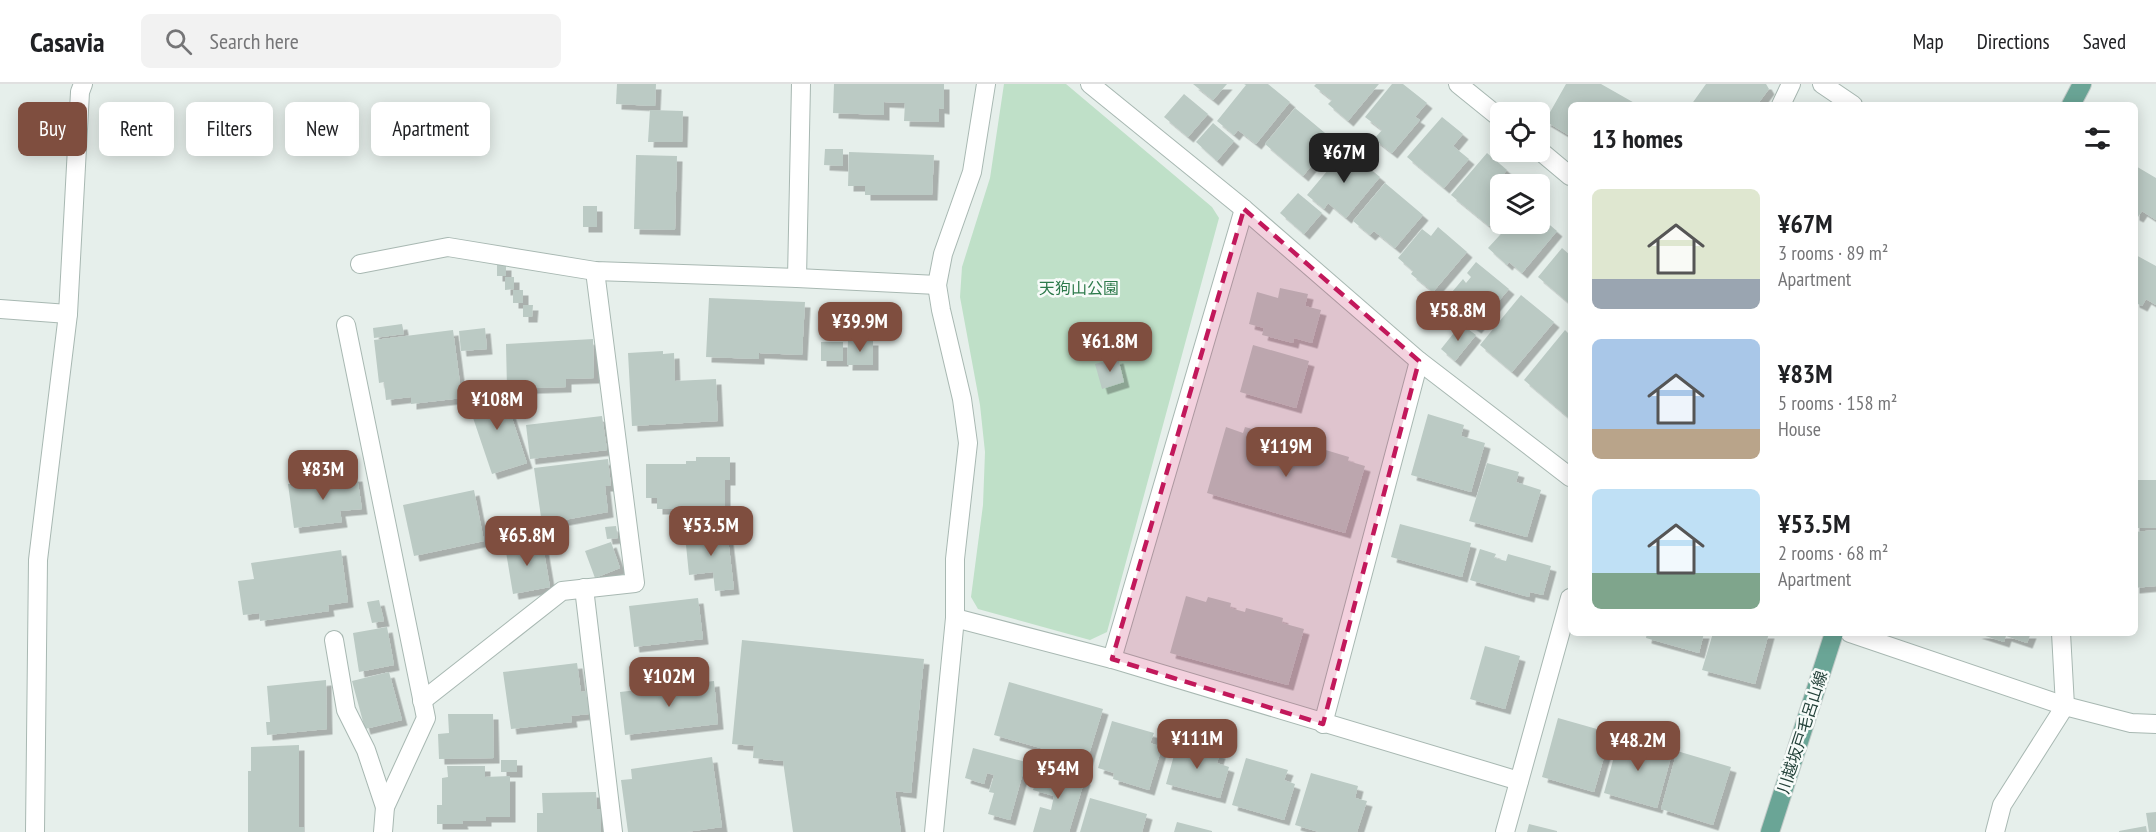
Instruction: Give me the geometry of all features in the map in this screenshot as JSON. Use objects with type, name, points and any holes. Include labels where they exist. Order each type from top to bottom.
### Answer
[{"type":"main road","points":[[2073,102],[2082,84]]},
{"type":"main road","name":"川越坂戸毛呂山線","points":[[1770,832],[1833,636]]},
{"type":"street","points":[[35,832],[38,560],[68,314],[82,84]]},
{"type":"street","points":[[797,278],[801,84]]},
{"type":"street","points":[[934,832],[955,618],[955,559],[968,443],[962,399],[938,285],[943,254],[972,172],[986,84]]},
{"type":"street","points":[[1090,84],[1244,209],[1419,361],[1568,475]]},
{"type":"street","points":[[1458,84],[1490,110]]},
{"type":"street","points":[[1782,102],[1791,84]]},
{"type":"street","points":[[1822,84],[1848,102]]},
{"type":"street","points":[[1550,159],[1568,174]]},
{"type":"street","points":[[1112,659],[1244,209]]},
{"type":"street","points":[[360,264],[448,247],[596,271],[938,285]]},
{"type":"street","points":[[422,701],[562,591],[635,583],[596,271]]},
{"type":"street","points":[[0,309],[68,314]]},
{"type":"street","points":[[346,325],[426,718],[385,807],[383,832]]},
{"type":"street","points":[[1323,724],[1419,361]]},
{"type":"street","points":[[584,588],[613,832]]},
{"type":"street","points":[[1505,832],[1568,605]]},
{"type":"street","points":[[955,618],[1112,659],[1519,781]]},
{"type":"street","points":[[1859,636],[2065,706],[2131,723],[2156,724]]},
{"type":"street","points":[[1995,832],[2002,805],[2065,706],[2061,636]]},
{"type":"street","points":[[333,640],[346,710],[366,750],[385,807]]},
{"type":"highlighted area","points":[[1244,209],[1419,361],[1323,724],[1112,659]]},
{"type":"green space","name":"天狗山公園","points":[[1004,84],[1066,84],[1212,207],[1219,218],[1107,632],[1090,640],[978,609],[971,597],[983,505],[985,452],[980,405],[960,297],[962,267],[990,178]]},
{"type":"building","points":[[617,84],[656,84],[655,106],[616,104]]},
{"type":"building","points":[[834,84],[944,84],[944,109],[939,108],[939,122],[904,121],[905,103],[884,102],[884,115],[833,113]]},
{"type":"building","points":[[1193,84],[1227,84],[1213,100]]},
{"type":"building","points":[[1244,84],[1268,84],[1290,102],[1256,144],[1238,130],[1234,135],[1217,121],[1246,85]]},
{"type":"building","points":[[1316,84],[1379,84],[1348,121],[1328,104],[1332,100],[1314,86]]},
{"type":"building","points":[[1392,84],[1403,84],[1427,103],[1415,117],[1420,120],[1392,153],[1374,139],[1382,130],[1365,117]]},
{"type":"building","points":[[1566,84],[1601,84],[1633,102],[1568,102],[1568,135],[1550,124],[1550,112]]},
{"type":"building","points":[[1706,84],[1766,84],[1769,89],[1759,102],[1693,102]]},
{"type":"building","points":[[1184,94],[1208,114],[1188,137],[1164,117]]},
{"type":"building","points":[[1295,108],[1325,133],[1322,137],[1330,143],[1303,176],[1265,144]]},
{"type":"building","points":[[650,110],[683,111],[682,142],[648,142]]},
{"type":"building","points":[[1442,117],[1463,134],[1453,146],[1469,159],[1444,188],[1407,157]]},
{"type":"building","points":[[1213,123],[1234,141],[1217,161],[1196,142]]},
{"type":"building","points":[[1342,146],[1380,177],[1346,218],[1328,203],[1324,209],[1307,195],[1339,157],[1336,154]]},
{"type":"building","points":[[825,149],[843,149],[843,166],[824,165]]},
{"type":"building","points":[[849,152],[934,155],[932,195],[865,195],[865,186],[848,186]]},
{"type":"building","points":[[1487,153],[1490,156],[1490,162],[1498,162],[1507,170],[1504,174],[1490,174],[1489,226],[1451,195]]},
{"type":"building","points":[[636,155],[677,156],[675,230],[634,229]]},
{"type":"building","points":[[2138,167],[2156,178],[2156,220],[2142,211],[2138,217]]},
{"type":"building","points":[[1385,183],[1423,215],[1395,248],[1374,231],[1370,235],[1353,221]]},
{"type":"building","points":[[1298,193],[1322,213],[1304,234],[1280,213]]},
{"type":"building","points":[[583,206],[597,206],[597,227],[583,227]]},
{"type":"building","points":[[1550,225],[1557,231],[1522,273],[1509,262],[1507,265],[1488,248],[1501,234],[1550,234]]},
{"type":"building","points":[[1438,227],[1467,252],[1433,292],[1411,274],[1413,271],[1398,258],[1422,229],[1431,236]]},
{"type":"building","points":[[1562,248],[1568,253],[1568,302],[1538,277]]},
{"type":"building","points":[[2138,256],[2156,266],[2156,305],[2146,299],[2142,306],[2138,304]]},
{"type":"building","points":[[1476,262],[1509,289],[1476,328],[1441,305],[1463,279],[1466,283],[1471,277],[1467,273]]},
{"type":"building","points":[[497,265],[506,265],[506,276],[497,276]]},
{"type":"building","points":[[505,277],[514,277],[514,289],[505,290]]},
{"type":"building","points":[[1280,288],[1308,294],[1305,306],[1321,310],[1312,343],[1294,338],[1293,343],[1262,335],[1264,328],[1249,324],[1257,292],[1278,298]]},
{"type":"building","points":[[513,290],[523,290],[523,303],[513,303]]},
{"type":"building","points":[[1521,295],[1554,322],[1512,372],[1480,345]]},
{"type":"building","points":[[709,298],[805,302],[802,355],[759,353],[759,359],[706,357]]},
{"type":"building","points":[[523,305],[533,305],[532,317],[523,317]]},
{"type":"building","points":[[402,324],[404,334],[374,338],[373,328]]},
{"type":"building","points":[[1461,324],[1476,335],[1455,361],[1441,349]]},
{"type":"building","points":[[485,328],[487,349],[461,351],[459,331]]},
{"type":"building","points":[[453,330],[462,398],[411,404],[411,397],[386,400],[384,382],[379,383],[374,340]]},
{"type":"building","points":[[1565,330],[1568,333],[1568,417],[1524,380]]},
{"type":"building","points":[[593,339],[594,378],[566,379],[566,387],[507,389],[506,344]]},
{"type":"building","points":[[848,340],[873,340],[873,365],[847,365]]},
{"type":"building","points":[[821,342],[843,342],[843,361],[821,361]]},
{"type":"building","points":[[1253,345],[1309,361],[1296,408],[1240,392]]},
{"type":"building","points":[[663,351],[663,354],[674,353],[675,381],[716,379],[718,421],[632,426],[628,353]]},
{"type":"building","points":[[1118,358],[1124,382],[1102,389],[1095,364]]},
{"type":"building","points":[[502,388],[527,463],[492,474],[467,400]]},
{"type":"building","points":[[1428,414],[1464,425],[1461,436],[1485,443],[1471,492],[1411,475]]},
{"type":"building","points":[[602,416],[607,450],[530,459],[526,425]]},
{"type":"building","points":[[1226,427],[1243,433],[1245,427],[1285,438],[1284,444],[1308,450],[1309,445],[1349,457],[1348,461],[1365,466],[1345,533],[1207,493]]},
{"type":"building","points":[[696,457],[730,457],[730,480],[725,480],[725,509],[657,509],[657,498],[646,498],[646,464],[686,464],[686,461],[696,461]]},
{"type":"building","points":[[608,459],[611,486],[605,486],[608,512],[542,524],[534,468]]},
{"type":"building","points":[[1487,463],[1519,472],[1516,482],[1541,490],[1527,537],[1469,521]]},
{"type":"building","points":[[357,476],[362,509],[340,511],[342,522],[294,528],[288,484]]},
{"type":"building","points":[[2138,480],[2156,480],[2156,528],[2138,528]]},
{"type":"building","points":[[474,490],[484,541],[414,556],[403,505]]},
{"type":"building","points":[[1400,524],[1471,543],[1462,577],[1391,557]]},
{"type":"building","points":[[616,526],[618,538],[607,539],[605,527]]},
{"type":"building","points":[[727,530],[734,589],[715,591],[713,572],[689,575],[685,535]]},
{"type":"building","points":[[2156,530],[2156,586],[2138,588],[2138,532]]},
{"type":"building","points":[[542,540],[550,587],[513,594],[505,546]]},
{"type":"building","points":[[611,542],[620,568],[595,578],[585,551]]},
{"type":"building","points":[[1480,549],[1496,554],[1494,558],[1506,561],[1508,554],[1551,566],[1543,595],[1530,592],[1529,597],[1470,580]]},
{"type":"building","points":[[341,550],[348,602],[328,605],[329,611],[260,621],[259,613],[243,615],[238,581],[254,579],[251,563]]},
{"type":"building","points":[[1186,596],[1206,602],[1208,597],[1231,603],[1230,608],[1245,612],[1246,608],[1283,618],[1282,623],[1304,629],[1288,685],[1170,653]]},
{"type":"building","points":[[698,598],[703,639],[634,647],[629,606]]},
{"type":"building","points":[[379,600],[384,621],[372,623],[367,602]]},
{"type":"building","points":[[387,627],[394,665],[359,672],[353,633]]},
{"type":"building","points":[[1646,636],[1703,636],[1699,653],[1646,638]]},
{"type":"building","points":[[1712,636],[1768,636],[1755,684],[1702,670]]},
{"type":"building","points":[[1985,636],[2006,636],[2004,642]]},
{"type":"building","points":[[2006,636],[2030,636],[2027,643]]},
{"type":"building","points":[[742,640],[924,659],[911,793],[895,791],[901,832],[793,832],[783,761],[753,758],[754,746],[732,744]]},
{"type":"building","points":[[1485,646],[1520,656],[1505,709],[1470,699]]},
{"type":"building","points":[[577,663],[581,692],[586,691],[589,714],[571,716],[572,722],[511,729],[503,672]]},
{"type":"building","points":[[389,672],[402,720],[365,729],[352,681]]},
{"type":"building","points":[[326,680],[327,729],[267,735],[266,722],[270,722],[267,686]]},
{"type":"building","points":[[714,681],[718,724],[625,735],[620,692]]},
{"type":"building","points":[[1009,682],[1103,709],[1087,761],[994,735]]},
{"type":"building","points":[[448,714],[493,714],[494,758],[439,759],[438,734],[449,733]]},
{"type":"building","points":[[1558,718],[1611,733],[1594,792],[1542,777]]},
{"type":"building","points":[[1112,721],[1154,733],[1150,743],[1162,747],[1149,790],[1113,779],[1114,773],[1098,768]]},
{"type":"building","points":[[1620,735],[1673,750],[1657,808],[1604,793]]},
{"type":"building","points":[[1178,741],[1220,753],[1217,763],[1229,767],[1220,798],[1166,784]]},
{"type":"building","points":[[299,745],[299,827],[304,827],[304,832],[248,832],[248,771],[251,771],[251,747]]},
{"type":"building","points":[[973,748],[1026,762],[1010,820],[988,814],[994,793],[989,792],[994,775],[987,773],[984,784],[965,778]]},
{"type":"building","points":[[1677,751],[1731,767],[1713,825],[1661,809]]},
{"type":"building","points":[[712,757],[722,827],[686,832],[628,832],[621,780],[632,779],[631,769]]},
{"type":"building","points":[[1246,758],[1288,770],[1284,780],[1295,784],[1284,820],[1232,805]]},
{"type":"building","points":[[501,760],[517,760],[517,772],[501,772]]},
{"type":"building","points":[[447,766],[485,766],[485,777],[510,776],[510,817],[486,817],[486,821],[462,821],[463,824],[437,824],[437,805],[442,805],[442,778],[448,777]]},
{"type":"building","points":[[1040,767],[1085,779],[1069,832],[1033,832],[1040,807],[1051,810],[1054,796],[1033,790]]},
{"type":"building","points":[[1311,773],[1358,786],[1355,798],[1367,801],[1357,832],[1319,832],[1295,825]]},
{"type":"building","points":[[596,792],[597,809],[601,809],[601,832],[537,832],[537,813],[543,813],[542,793]]},
{"type":"building","points":[[1090,798],[1147,814],[1142,832],[1080,832]]},
{"type":"building","points":[[2156,812],[2156,832],[2149,832],[2146,813]]},
{"type":"building","points":[[1177,822],[1212,831],[1212,832],[1174,832]]},
{"type":"building","points":[[1529,824],[1557,831],[1557,832],[1527,832]]},
{"type":"building","points":[[2146,826],[2147,832],[2119,832],[2119,831]]}]
